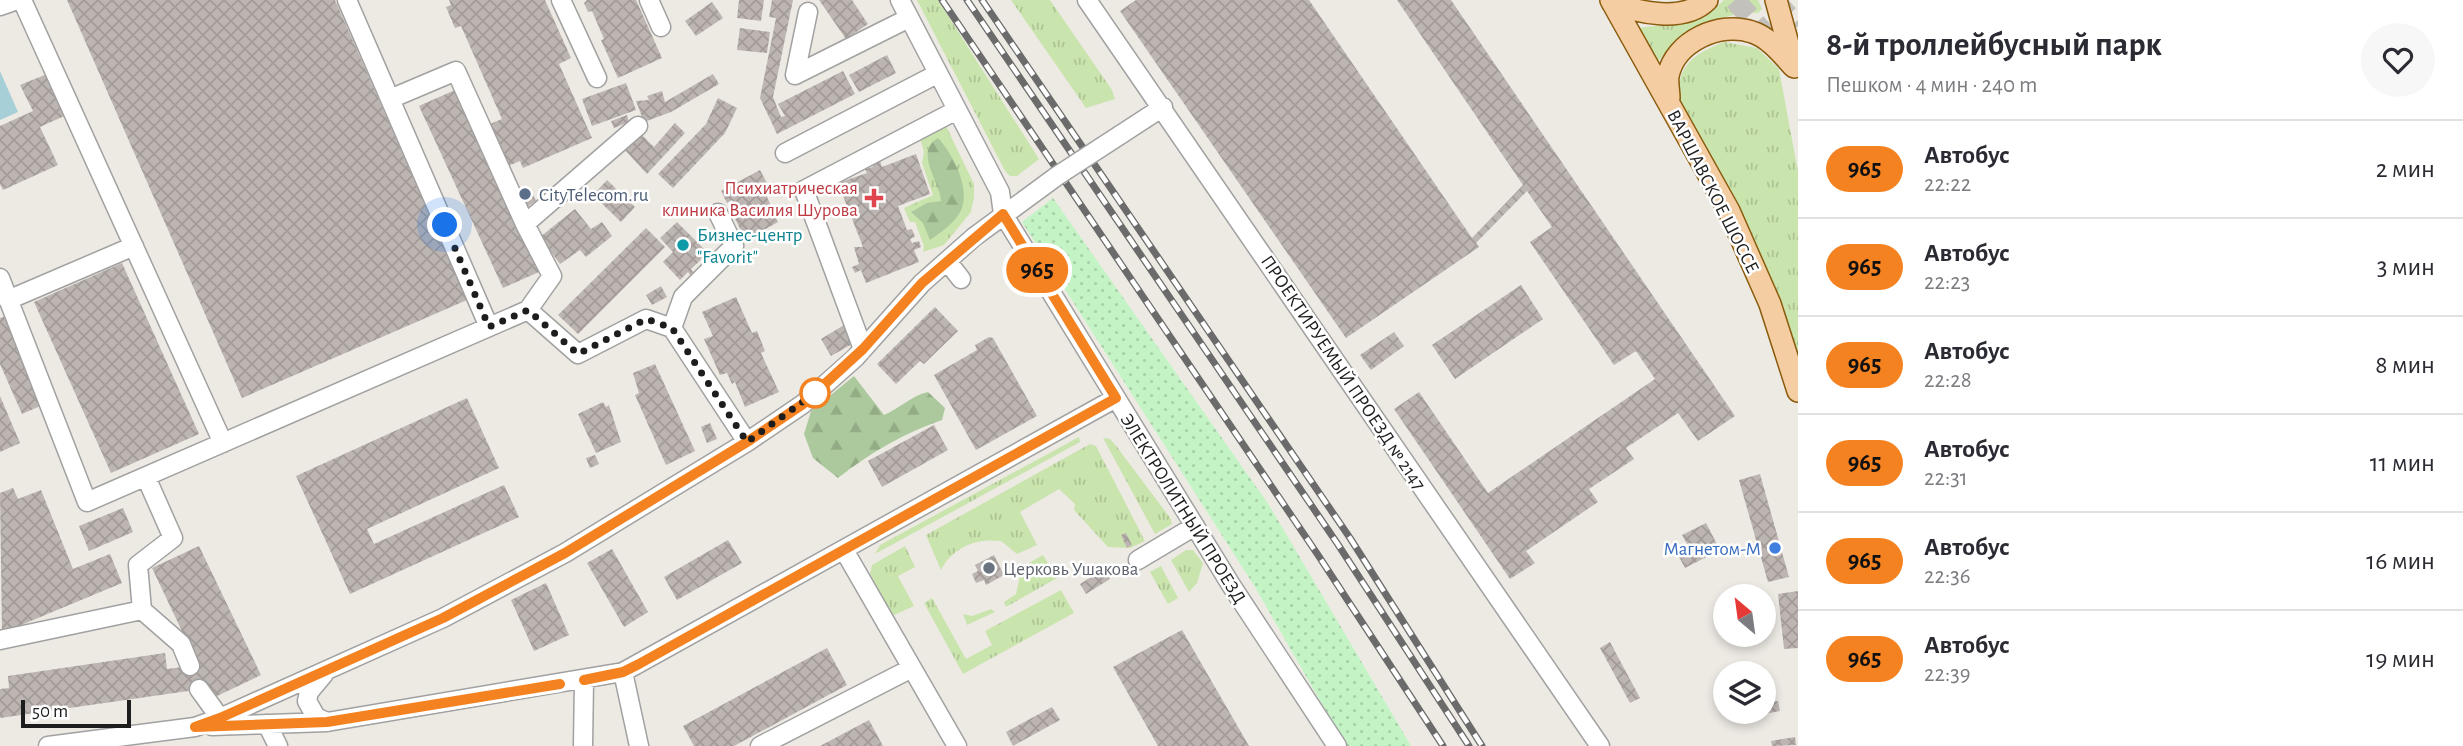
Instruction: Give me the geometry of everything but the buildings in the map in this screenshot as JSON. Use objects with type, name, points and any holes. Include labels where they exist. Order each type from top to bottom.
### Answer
[{"type":"main road","points":[[1612,1],[1636,12],[1672,13],[1702,5],[1707,0]]},
{"type":"main road","points":[[1776,0],[1796,74]]},
{"type":"main road","name":"ВАРШАВСКОЕ ШОССЕ","points":[[1612,1],[1729,211],[1760,281],[1798,391]]},
{"type":"main road","points":[[1669,101],[1668,76],[1675,61],[1688,46],[1707,33],[1727,29],[1753,32],[1776,47],[1796,74]]},
{"type":"street","points":[[0,6],[17,0]]},
{"type":"street","points":[[22,0],[223,443]]},
{"type":"street","points":[[347,0],[489,327]]},
{"type":"street","points":[[561,0],[597,78]]},
{"type":"street","points":[[649,0],[661,27]]},
{"type":"street","name":"ЭЛЕКТРОЛИТНЫЙ ПРОЕЗД","points":[[900,0],[1000,192],[1003,214],[1195,526],[1337,746]]},
{"type":"street","name":"ПРОЕКТИРУЕМЫЙ ПРОЕЗД № 2147","points":[[1087,0],[1600,746]]},
{"type":"street","points":[[808,12],[795,75],[909,18]]},
{"type":"street","points":[[0,278],[87,502],[528,310],[552,276],[525,224],[456,71],[390,99]]},
{"type":"street","points":[[785,153],[937,74]]},
{"type":"street","points":[[195,727],[443,618],[565,553],[747,442],[803,404],[863,349],[922,283],[1003,214],[1163,107]]},
{"type":"street","points":[[863,349],[804,190],[956,111]]},
{"type":"street","points":[[525,224],[638,126]]},
{"type":"street","points":[[672,328],[682,297],[734,246],[718,213]]},
{"type":"street","points":[[8,300],[134,246]]},
{"type":"street","points":[[947,261],[961,279]]},
{"type":"street","points":[[528,310],[578,354],[646,319],[672,328],[747,442]]},
{"type":"street","points":[[57,745],[195,727],[327,722],[623,672],[1116,398]]},
{"type":"street","points":[[146,477],[173,538],[138,565],[142,610],[181,644],[190,666]]},
{"type":"street","points":[[1138,560],[1195,526]]},
{"type":"street","points":[[844,550],[957,746]]},
{"type":"street","points":[[0,640],[142,610]]},
{"type":"street","points":[[327,722],[316,717],[307,701],[313,686],[330,668]]},
{"type":"street","points":[[760,746],[912,668]]},
{"type":"street","points":[[623,672],[639,746]]},
{"type":"street","points":[[583,746],[584,680]]},
{"type":"street","points":[[200,689],[220,718]]},
{"type":"street","points":[[267,724],[278,746]]},
{"type":"green space","points":[[917,0],[938,0],[1039,159],[1017,176],[1010,176],[1005,171]]},
{"type":"green space","points":[[1011,0],[1050,0],[1112,90],[1115,99],[1086,108]]},
{"type":"green space","points":[[1724,0],[1758,0],[1762,9],[1758,13],[1730,16],[1704,26],[1658,61],[1654,60],[1638,28],[1694,19]]},
{"type":"green space","points":[[1724,42],[1757,48],[1779,69],[1798,172],[1798,369],[1678,103],[1680,80],[1688,64],[1703,52]]},
{"type":"green space","points":[[945,124],[974,184],[974,197],[971,212],[944,245],[923,252],[924,246],[915,222],[910,222],[904,208],[933,195],[922,163],[924,152],[920,138]]},
{"type":"green space","points":[[938,138],[960,174],[964,196],[963,205],[956,218],[930,240],[923,223],[911,212],[927,203],[941,201],[928,159],[931,144]]},
{"type":"green space","points":[[1053,198],[1269,505],[1411,746],[1346,746],[1255,587],[1022,222]]},
{"type":"green space","points":[[854,376],[884,415],[928,392],[945,408],[942,420],[888,444],[838,478],[813,458],[804,434],[811,411]]},
{"type":"green space","points":[[1079,437],[1080,442],[875,554],[880,545]]},
{"type":"green space","points":[[1103,438],[1110,439],[1117,447],[1172,524],[1155,534]]},
{"type":"green space","points":[[1090,444],[1096,446],[1145,541],[1130,548],[1108,547],[1074,510],[1075,504],[1059,489],[1020,512],[1037,545],[1017,554],[1001,541],[974,543],[952,555],[941,570],[926,535]]},
{"type":"green space","points":[[905,546],[915,567],[898,576],[914,606],[892,616],[870,574],[872,565]]},
{"type":"green space","points":[[1186,550],[1193,550],[1203,563],[1197,583],[1189,592],[1171,560]]},
{"type":"green space","points":[[1043,555],[1057,578],[1006,607],[1004,602],[1016,594],[1022,567]]},
{"type":"green space","points":[[1161,566],[1178,598],[1168,604],[1150,572]]},
{"type":"green space","points":[[1061,590],[1074,613],[963,674],[924,603],[932,598],[966,659],[992,645],[985,631]]},
{"type":"green space","points":[[991,609],[995,612],[967,625],[963,614],[972,616]]},
{"type":"water","points":[[0,71],[18,112],[0,120]]},
{"type":"tunnel","points":[[1735,0],[1773,43]]},
{"type":"tunnel","points":[[1774,0],[1798,26]]},
{"type":"railway","points":[[942,0],[1318,555],[1443,746]]},
{"type":"railway","points":[[967,0],[1337,543],[1469,746]]},
{"type":"railway","points":[[982,0],[1350,538],[1482,746]]},
{"type":"bus line","name":"965","points":[[560,684],[327,722],[195,727],[443,618],[565,553],[747,442],[803,404],[863,349],[922,283],[1003,214],[1116,398],[639,664],[623,672],[584,680]]},
{"type":"place","name":"CityTelecom.ru","points":[[525,194]]},
{"type":"place","name":"Психиатрическая клиника Василия Шурова","points":[[874,198]]},
{"type":"place","name":"Бизнес-центр \"Favorit\"","points":[[683,245]]},
{"type":"place","name":"Магнетом-М","points":[[1775,548]]},
{"type":"place","name":"Церковь Ушакова","points":[[989,568]]},
{"type":"route","points":[[445,225],[489,327],[528,310],[578,354],[646,319],[672,328],[747,442],[815,393]]}]
